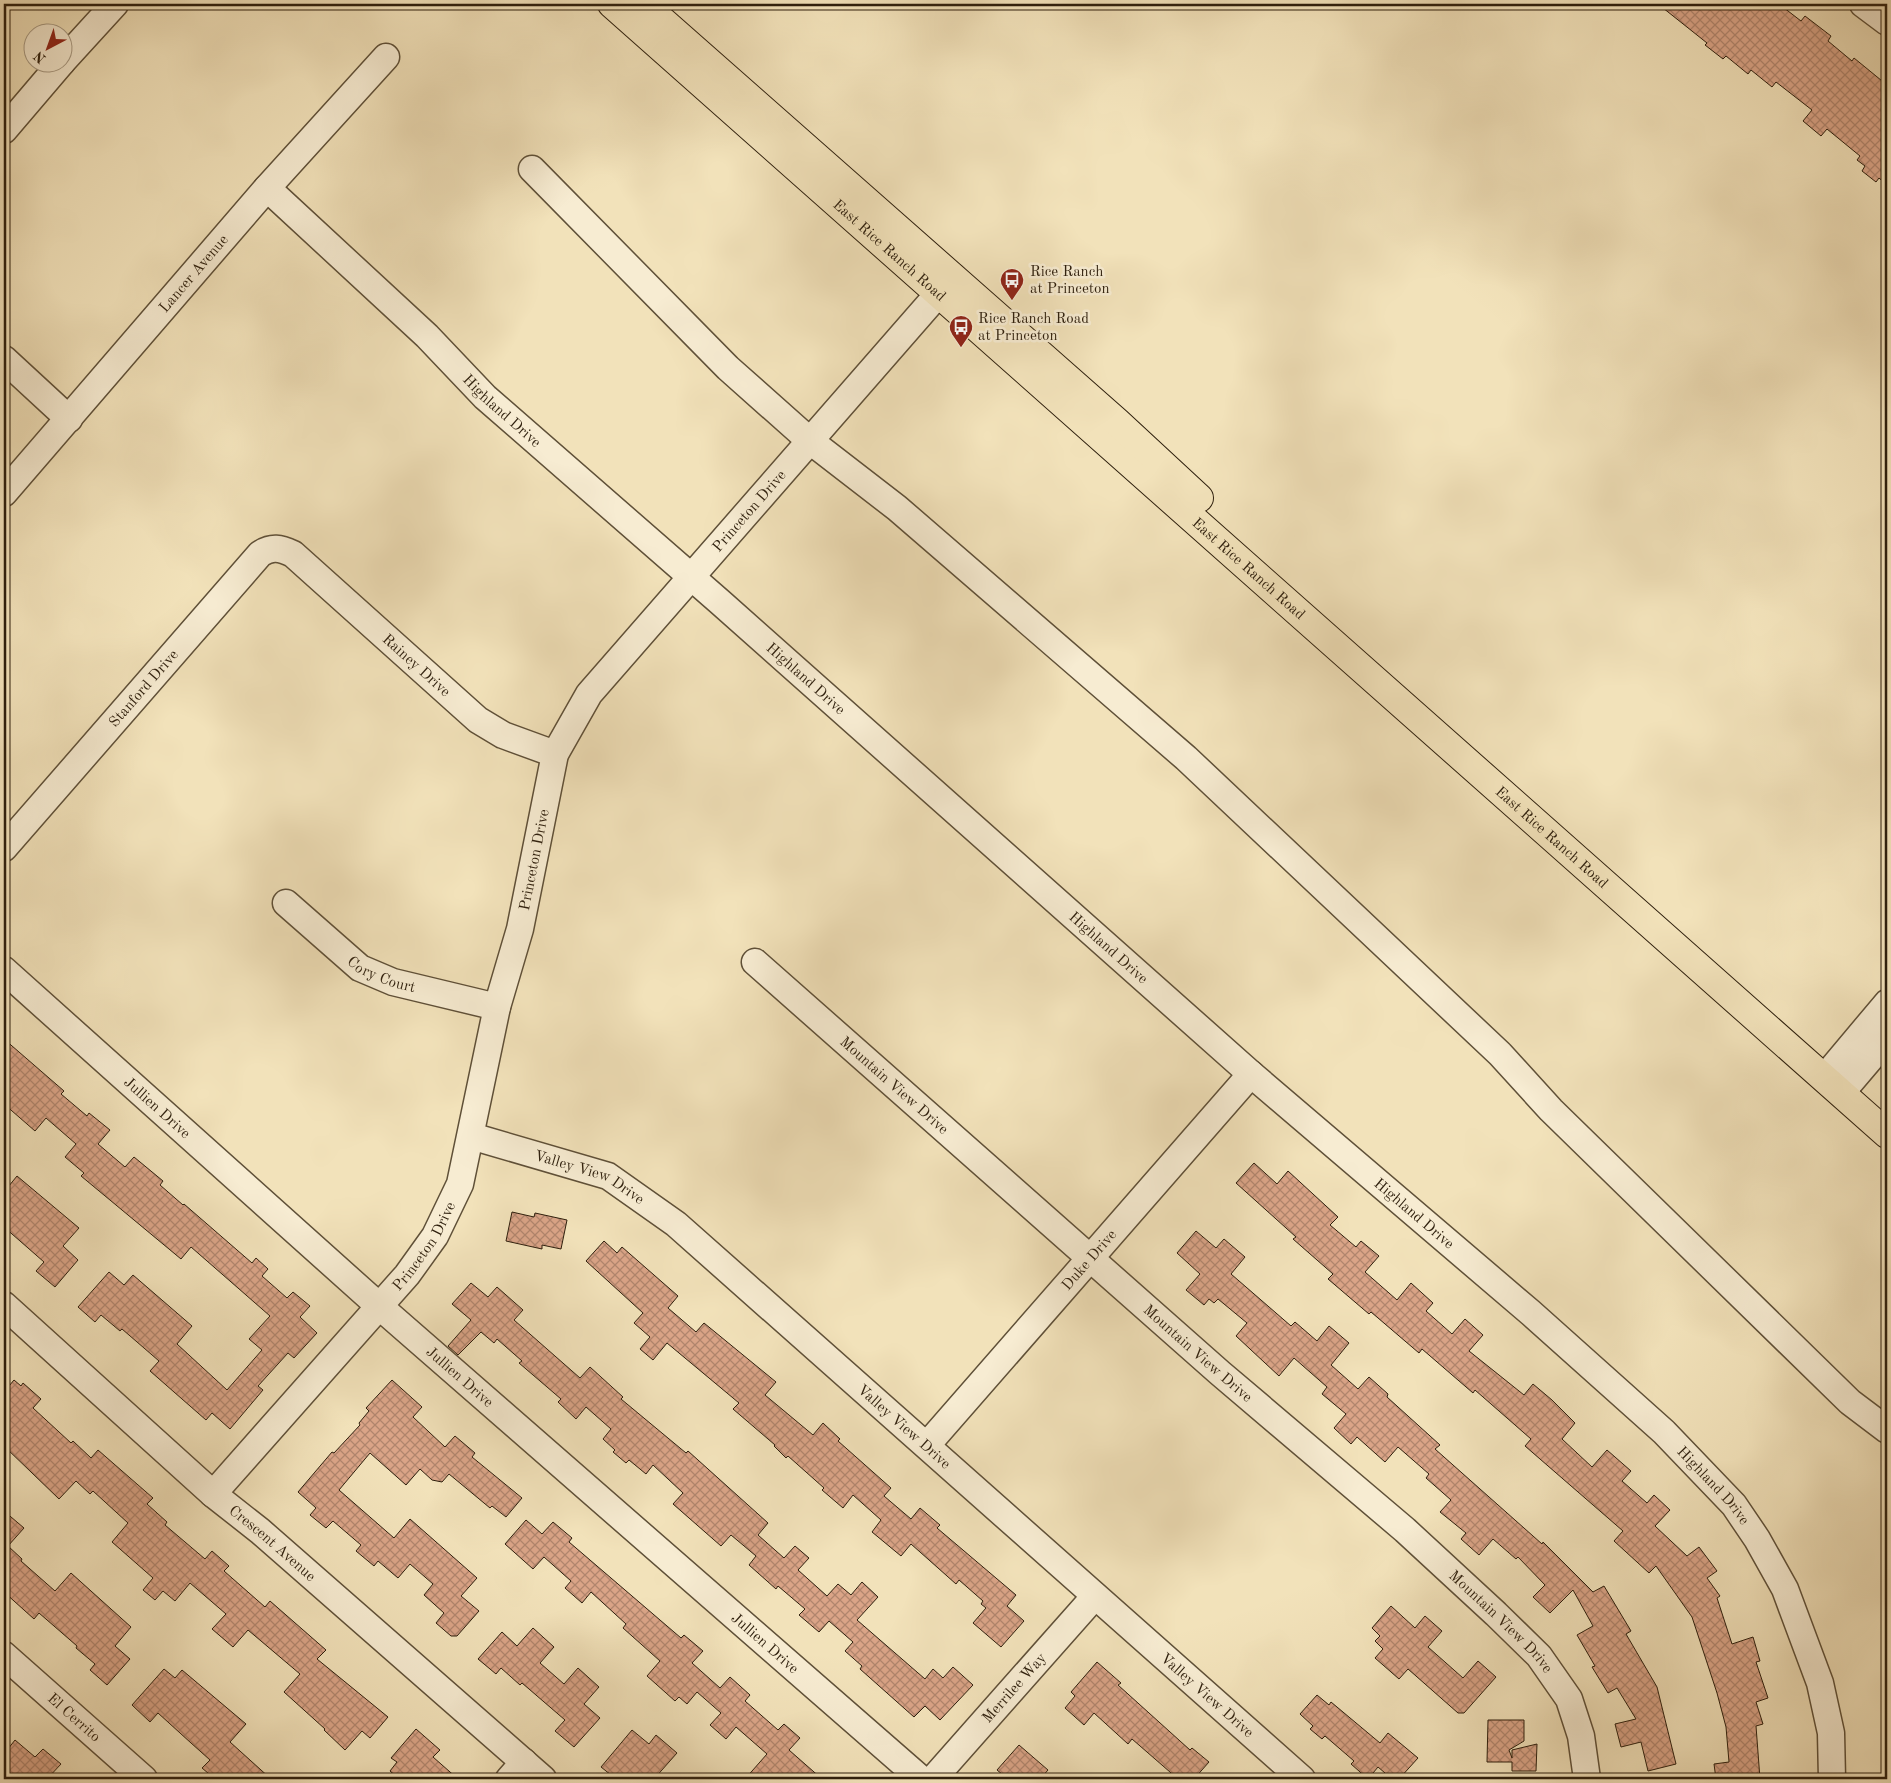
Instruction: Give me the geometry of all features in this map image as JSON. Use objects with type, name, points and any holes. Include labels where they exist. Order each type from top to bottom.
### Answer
[{"type":"main road","name":"East Rice Ranch Road","points":[[612,4],[946,285],[1117,422],[1837,1080],[1887,1134]]},
{"type":"main road","name":"East Rice Ranch Road","points":[[644,4],[946,285]]},
{"type":"main road","name":"East Rice Ranch Road","points":[[1837,1080],[1887,1114]]},
{"type":"street","points":[[72,51],[115,4]]},
{"type":"street","points":[[1863,4],[1887,22]]},
{"type":"street","name":"Lancer Avenue","points":[[4,493],[267,188],[386,57]]},
{"type":"street","points":[[4,130],[53,72]]},
{"type":"street","points":[[532,169],[728,368],[809,440],[897,508],[1186,758],[1500,1054],[1551,1110],[1850,1402],[1887,1430]]},
{"type":"street","name":"Highland Drive","points":[[267,188],[427,336],[485,397],[1251,1074],[1664,1432],[1734,1506],[1757,1539],[1785,1589],[1806,1639],[1820,1683],[1831,1733],[1832,1779]]},
{"type":"street","name":"Princeton Drive","points":[[213,1494],[407,1275],[435,1236],[460,1184],[498,1007],[520,929],[555,754],[589,694],[946,285]]},
{"type":"street","points":[[4,359],[69,419]]},
{"type":"street","name":"Stanford Drive","points":[[4,848],[260,554],[269,548],[280,548],[293,554]]},
{"type":"street","name":"Rainey Drive","points":[[293,554],[478,720],[503,735],[555,754]]},
{"type":"street","name":"Cory Court","points":[[286,903],[360,968],[393,982],[498,1007]]},
{"type":"street","name":"Mountain View Drive","points":[[755,962],[1090,1256],[1220,1373],[1404,1530],[1539,1656],[1569,1699],[1581,1736],[1587,1779]]},
{"type":"street","name":"Jullien Drive","points":[[4,970],[379,1306],[921,1779]]},
{"type":"street","points":[[1837,1080],[1887,1003]]},
{"type":"street","points":[[1837,1080],[1887,1038]]},
{"type":"street","name":"Duke Drive","points":[[927,1445],[1090,1256],[1251,1074]]},
{"type":"street","name":"Valley View Drive","points":[[471,1136],[608,1176],[645,1200],[676,1224],[927,1445],[1302,1779]]},
{"type":"street","name":"Crescent Avenue","points":[[4,1305],[213,1494],[260,1531],[516,1771],[543,1779]]},
{"type":"street","name":"Merrilee Way","points":[[933,1779],[1095,1596]]},
{"type":"street","name":"El Cerrito","points":[[4,1655],[144,1779]]},
{"type":"building","points":[[1658,4],[1779,4],[1801,21],[1805,16],[1831,36],[1828,41],[1852,61],[1854,58],[1887,85],[1887,185],[1879,178],[1876,182],[1862,171],[1865,166],[1857,160],[1860,156],[1827,129],[1821,136],[1803,121],[1812,110],[1776,82],[1772,87],[1751,70],[1748,74],[1726,56],[1723,59],[1705,45],[1707,43]]},
{"type":"building","points":[[4,1039],[64,1091],[61,1094],[87,1116],[89,1113],[110,1130],[98,1144],[125,1167],[134,1157],[163,1181],[160,1185],[252,1263],[256,1258],[268,1269],[262,1276],[287,1298],[293,1292],[310,1306],[300,1317],[317,1333],[294,1358],[288,1353],[258,1386],[263,1390],[230,1429],[212,1413],[206,1420],[150,1371],[159,1361],[122,1329],[120,1331],[101,1315],[95,1322],[78,1307],[109,1272],[124,1285],[133,1275],[192,1326],[177,1344],[227,1390],[262,1350],[249,1339],[270,1316],[191,1247],[181,1259],[81,1176],[84,1173],[65,1157],[76,1144],[46,1118],[35,1131],[4,1104]]},
{"type":"building","points":[[1254,1163],[1277,1184],[1288,1171],[1338,1217],[1330,1225],[1356,1247],[1361,1241],[1379,1256],[1365,1272],[1397,1300],[1411,1283],[1433,1303],[1426,1311],[1452,1334],[1465,1319],[1483,1335],[1469,1351],[1524,1395],[1533,1384],[1552,1400],[1575,1423],[1562,1439],[1592,1467],[1607,1450],[1631,1471],[1622,1481],[1647,1503],[1654,1495],[1670,1510],[1655,1526],[1687,1556],[1699,1547],[1717,1571],[1707,1578],[1720,1596],[1717,1598],[1732,1644],[1753,1637],[1760,1661],[1756,1662],[1768,1698],[1756,1702],[1763,1724],[1756,1726],[1760,1779],[1716,1779],[1714,1764],[1729,1762],[1726,1727],[1717,1693],[1692,1617],[1656,1566],[1649,1573],[1614,1541],[1623,1531],[1525,1446],[1531,1439],[1475,1390],[1473,1393],[1422,1349],[1419,1353],[1371,1312],[1369,1314],[1328,1279],[1333,1274],[1293,1239],[1296,1237],[1236,1183]]},
{"type":"building","points":[[17,1176],[79,1228],[63,1246],[78,1260],[55,1287],[36,1271],[44,1262],[4,1227],[4,1192]]},
{"type":"building","points":[[512,1212],[534,1217],[535,1213],[567,1220],[561,1249],[542,1245],[542,1249],[506,1241]]},
{"type":"building","points":[[1196,1231],[1216,1248],[1224,1239],[1245,1257],[1231,1274],[1291,1326],[1295,1322],[1317,1341],[1329,1326],[1349,1343],[1331,1365],[1358,1389],[1369,1377],[1388,1394],[1387,1397],[1440,1445],[1435,1449],[1542,1544],[1543,1542],[1593,1592],[1604,1586],[1631,1631],[1626,1634],[1657,1687],[1676,1764],[1648,1771],[1641,1742],[1621,1747],[1615,1724],[1636,1719],[1617,1688],[1608,1693],[1592,1667],[1595,1666],[1577,1635],[1593,1626],[1573,1590],[1550,1613],[1533,1597],[1545,1585],[1518,1557],[1516,1559],[1493,1539],[1479,1555],[1461,1539],[1466,1533],[1440,1512],[1451,1500],[1426,1478],[1429,1474],[1398,1447],[1385,1462],[1357,1437],[1351,1444],[1334,1428],[1346,1414],[1322,1394],[1327,1387],[1294,1358],[1279,1376],[1236,1336],[1247,1323],[1218,1299],[1214,1303],[1209,1299],[1204,1305],[1186,1290],[1200,1274],[1177,1253]]},
{"type":"building","points":[[604,1241],[617,1253],[622,1247],[678,1296],[668,1308],[696,1332],[704,1323],[776,1382],[765,1395],[813,1435],[823,1423],[840,1439],[838,1441],[891,1488],[884,1496],[911,1519],[920,1508],[940,1525],[937,1528],[1016,1595],[1007,1606],[1024,1621],[1001,1647],[973,1623],[986,1608],[981,1604],[983,1601],[959,1580],[956,1584],[911,1544],[901,1556],[872,1532],[881,1520],[853,1495],[843,1508],[822,1490],[824,1488],[788,1456],[786,1458],[775,1445],[733,1409],[739,1403],[667,1343],[653,1360],[640,1349],[650,1337],[634,1323],[643,1313],[586,1261]]},
{"type":"building","points":[[471,1283],[488,1297],[497,1287],[523,1310],[514,1320],[580,1378],[590,1367],[623,1397],[621,1399],[686,1453],[688,1451],[768,1523],[758,1535],[784,1558],[795,1546],[809,1558],[798,1570],[827,1596],[838,1584],[851,1595],[862,1582],[878,1597],[857,1620],[925,1679],[933,1669],[943,1678],[953,1667],[973,1685],[940,1720],[925,1706],[914,1717],[860,1669],[862,1666],[845,1651],[853,1642],[829,1621],[819,1632],[799,1615],[805,1609],[778,1586],[776,1589],[749,1565],[756,1556],[731,1535],[721,1546],[673,1504],[683,1493],[653,1465],[646,1474],[629,1460],[626,1463],[613,1452],[615,1450],[603,1439],[611,1429],[586,1407],[576,1419],[558,1402],[561,1399],[519,1363],[522,1361],[497,1339],[494,1343],[481,1332],[458,1355],[448,1346],[471,1320],[452,1304]]},
{"type":"building","points":[[14,1380],[21,1386],[23,1383],[41,1399],[33,1408],[71,1443],[73,1441],[91,1458],[98,1450],[153,1498],[147,1504],[167,1522],[165,1525],[205,1559],[212,1551],[229,1566],[224,1571],[265,1607],[270,1601],[326,1650],[317,1659],[388,1717],[370,1738],[362,1731],[345,1750],[284,1692],[300,1674],[248,1630],[233,1647],[212,1629],[226,1614],[190,1583],[175,1601],[163,1591],[155,1600],[143,1590],[153,1578],[112,1542],[128,1523],[93,1491],[90,1494],[76,1481],[59,1499],[4,1446],[4,1392]]},
{"type":"building","points":[[392,1380],[422,1407],[413,1417],[445,1447],[455,1436],[475,1453],[472,1457],[522,1498],[506,1517],[492,1506],[490,1508],[449,1474],[442,1482],[432,1480],[420,1469],[406,1485],[370,1453],[339,1490],[394,1538],[410,1519],[477,1578],[461,1596],[479,1611],[457,1636],[451,1636],[436,1623],[444,1613],[424,1595],[433,1584],[410,1564],[398,1578],[378,1561],[374,1566],[356,1551],[361,1545],[333,1521],[326,1528],[310,1515],[316,1508],[298,1492],[332,1452],[334,1453],[360,1425],[359,1423],[369,1411],[366,1408]]},
{"type":"building","points":[[4,1511],[24,1528],[8,1546],[22,1559],[21,1561],[55,1591],[71,1573],[131,1627],[115,1646],[130,1659],[107,1685],[90,1670],[95,1664],[76,1648],[77,1646],[39,1613],[34,1619],[4,1592]]},
{"type":"building","points":[[526,1520],[542,1534],[553,1522],[572,1538],[569,1542],[681,1638],[684,1635],[703,1651],[692,1663],[720,1688],[730,1677],[750,1695],[745,1701],[778,1730],[784,1724],[800,1738],[789,1750],[822,1779],[745,1779],[767,1754],[736,1727],[726,1739],[710,1725],[721,1713],[697,1692],[687,1704],[679,1697],[675,1701],[647,1676],[660,1661],[623,1628],[626,1624],[591,1592],[582,1603],[565,1588],[571,1581],[544,1557],[533,1569],[505,1544]]},
{"type":"building","points":[[1391,1606],[1415,1628],[1425,1616],[1442,1631],[1428,1647],[1463,1678],[1478,1661],[1496,1677],[1464,1713],[1458,1713],[1408,1669],[1399,1679],[1375,1658],[1383,1649],[1375,1641],[1380,1636],[1372,1628]]},
{"type":"building","points":[[533,1628],[554,1647],[540,1663],[564,1684],[578,1668],[599,1687],[584,1704],[600,1718],[574,1747],[555,1731],[565,1720],[522,1683],[520,1685],[501,1668],[496,1674],[478,1659],[502,1632],[517,1646]]},
{"type":"building","points":[[1097,1662],[1121,1683],[1118,1685],[1190,1750],[1192,1748],[1209,1762],[1194,1779],[1178,1779],[1132,1739],[1128,1744],[1094,1713],[1084,1725],[1065,1708],[1075,1696],[1071,1692]]},
{"type":"building","points":[[164,1669],[175,1678],[182,1670],[246,1724],[230,1742],[271,1779],[215,1779],[202,1768],[210,1760],[158,1713],[150,1722],[132,1705]]},
{"type":"building","points":[[1317,1695],[1329,1705],[1331,1702],[1380,1743],[1388,1733],[1418,1758],[1399,1779],[1392,1779],[1378,1767],[1368,1779],[1351,1764],[1354,1761],[1325,1736],[1322,1739],[1310,1729],[1313,1726],[1300,1714]]},
{"type":"building","points":[[1488,1720],[1524,1720],[1524,1741],[1509,1750],[1512,1758],[1512,1750],[1537,1744],[1536,1771],[1512,1771],[1512,1762],[1487,1762]]},
{"type":"building","points":[[416,1729],[440,1750],[433,1757],[458,1779],[399,1779],[390,1771],[397,1762],[391,1758]]},
{"type":"building","points":[[632,1730],[649,1744],[656,1735],[677,1753],[654,1779],[616,1779],[601,1767]]},
{"type":"building","points":[[15,1740],[35,1757],[43,1749],[61,1764],[47,1779],[4,1779],[4,1754]]},
{"type":"building","points":[[1019,1745],[1048,1770],[1040,1779],[1008,1779],[997,1770]]},
{"type":"place","name":"Rice Ranch at Princeton","points":[[1012,301]]},
{"type":"place","name":"Rice Ranch Road at Princeton","points":[[961,348]]}]
